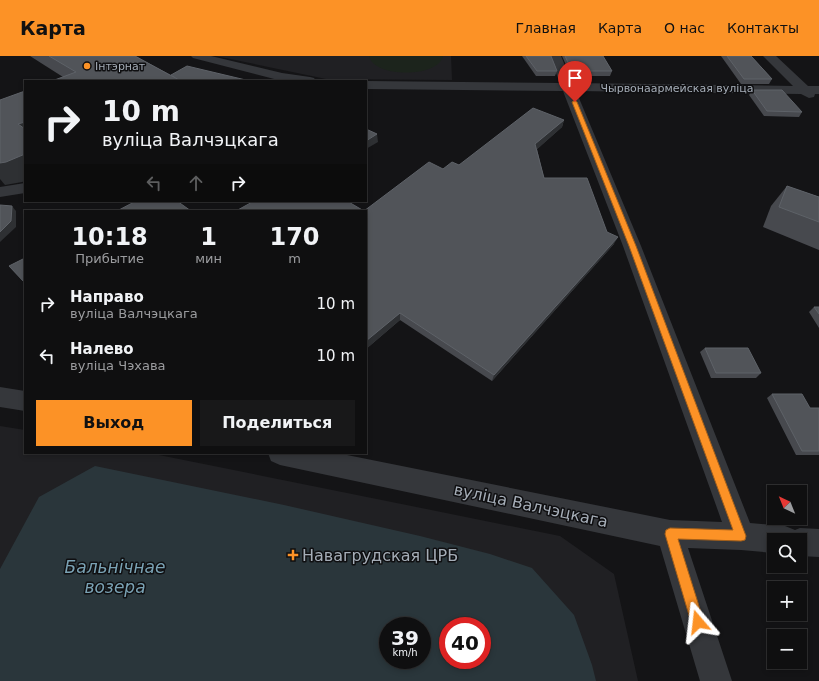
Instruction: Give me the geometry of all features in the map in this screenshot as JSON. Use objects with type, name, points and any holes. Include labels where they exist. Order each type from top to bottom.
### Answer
[{"type":"street","points":[[197,56],[279,79],[294,80]]},
{"type":"street","points":[[555,56],[632,246],[741,536]]},
{"type":"street","points":[[769,56],[802,89],[819,101]]},
{"type":"street","name":"Чырвонаармейская вуліца","points":[[367,85],[819,90]]},
{"type":"street","points":[[0,192],[24,188]]},
{"type":"street","points":[[0,397],[24,401]]},
{"type":"street","name":"вуліца Валчэцкага","points":[[285,454],[670,534],[767,538]]},
{"type":"street","points":[[670,534],[716,681]]},
{"type":"street","points":[[807,543],[819,544]]},
{"type":"shaded area","points":[[216,56],[451,56],[452,80],[326,79]]},
{"type":"shaded area","points":[[369,56],[443,56],[439,63],[430,68],[406,72],[382,68],[373,63]]},
{"type":"shaded area","name":"Бальнічнае возера","points":[[0,426],[24,430],[24,454],[154,454],[560,536],[614,574],[638,681],[0,681]]},
{"type":"water","name":"Бальнічнае возера","points":[[95,466],[284,505],[420,536],[490,554],[532,568],[574,615],[592,665],[596,681],[0,681],[0,569],[39,497]]},
{"type":"building","name":"Інтэрнат","points":[[49,56],[135,56],[179,80],[55,80],[76,72]]},
{"type":"building","points":[[526,56],[551,56],[557,71],[537,71]]},
{"type":"building","points":[[565,56],[603,56],[612,71],[572,71]]},
{"type":"building","points":[[727,56],[751,56],[772,79],[744,79]]},
{"type":"building","points":[[187,66],[246,80],[179,80],[171,75]]},
{"type":"building","points":[[752,90],[782,90],[802,112],[767,111]]},
{"type":"building","points":[[24,91],[24,122],[18,124],[24,128],[24,154],[0,163],[0,100]]},
{"type":"building","points":[[533,108],[564,120],[535,144],[544,178],[587,178],[607,232],[618,237],[494,375],[400,313],[367,340],[367,210],[365,210],[429,162],[443,169],[452,162],[459,165]]},
{"type":"building","points":[[367,129],[377,134],[367,140]]},
{"type":"building","points":[[787,186],[819,197],[819,222],[779,207]]},
{"type":"building","points":[[134,202],[178,202],[190,210],[119,210]]},
{"type":"building","points":[[252,202],[349,202],[362,210],[238,210]]},
{"type":"building","points":[[0,205],[12,206],[11,221],[0,232]]},
{"type":"building","points":[[24,258],[24,282],[9,266]]},
{"type":"building","points":[[814,307],[819,307],[819,314]]},
{"type":"building","points":[[705,348],[748,348],[761,373],[716,373]]},
{"type":"building","points":[[772,394],[802,394],[810,408],[819,408],[819,451],[802,451]]},
{"type":"place","name":"Інтэрнат","points":[[87,66]]},
{"type":"place","name":"Навагрудская ЦРБ","points":[[293,555]]},
{"type":"route","points":[[575,102],[632,246],[741,536],[670,534],[698,622]]}]
